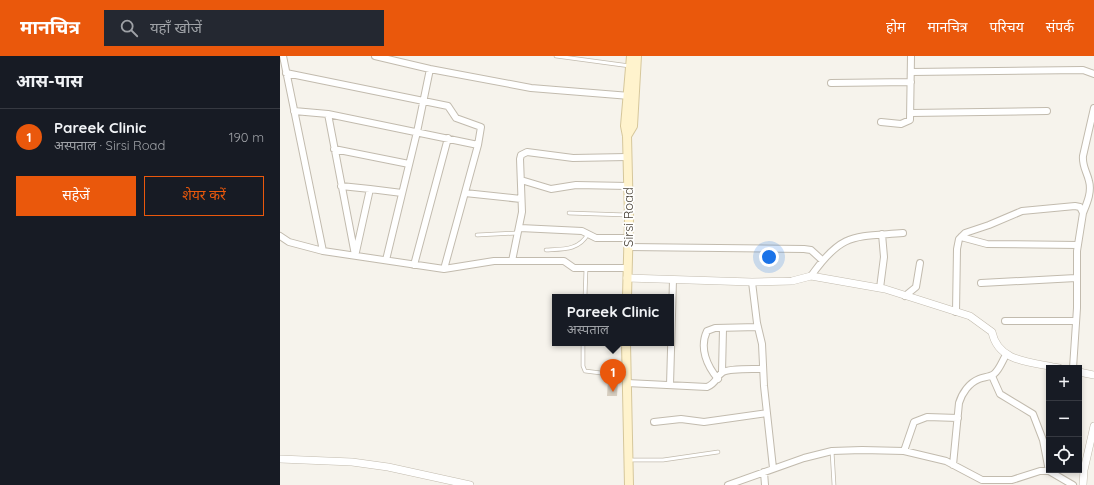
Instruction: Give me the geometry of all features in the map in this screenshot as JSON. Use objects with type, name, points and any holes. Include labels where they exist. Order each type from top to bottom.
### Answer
[{"type":"main road","name":"Sirsi Road","points":[[627,294],[629,215],[628,136],[633,126],[630,96],[631,56]]},
{"type":"main road","name":"Sirsi Road","points":[[630,96],[637,56]]},
{"type":"main road","points":[[626,346],[629,485]]},
{"type":"street","points":[[283,56],[323,251]]},
{"type":"street","points":[[377,56],[430,69],[530,88],[630,96]]},
{"type":"street","points":[[881,122],[902,124],[907,122],[911,114],[911,56]]},
{"type":"street","points":[[386,260],[417,132],[430,69]]},
{"type":"street","points":[[911,72],[1083,70],[1094,74]]},
{"type":"street","points":[[286,73],[448,106],[456,118],[479,125],[481,130],[478,145],[444,269]]},
{"type":"street","points":[[831,83],[911,82]]},
{"type":"street","points":[[1073,365],[1078,245],[1083,213],[1089,198],[1090,188],[1090,182],[1082,163],[1094,108]]},
{"type":"street","points":[[294,111],[328,114],[478,145]]},
{"type":"street","points":[[911,114],[1047,111]]},
{"type":"street","points":[[328,114],[355,256]]},
{"type":"street","points":[[414,264],[448,138]]},
{"type":"street","points":[[334,148],[409,164]]},
{"type":"street","points":[[512,261],[519,230],[521,155],[527,152],[573,158],[628,157]]},
{"type":"street","points":[[521,180],[551,189],[576,185],[628,186]]},
{"type":"street","points":[[341,186],[402,193]]},
{"type":"street","points":[[355,256],[370,189]]},
{"type":"street","points":[[465,193],[521,199]]},
{"type":"street","points":[[956,312],[957,249],[959,239],[965,233],[1022,211],[1075,206],[1080,207],[1083,213]]},
{"type":"street","points":[[519,230],[582,231],[596,238],[628,238]]},
{"type":"street","points":[[812,276],[822,260],[833,249],[847,240],[859,236],[904,233]]},
{"type":"street","points":[[880,288],[884,257],[882,234]]},
{"type":"street","points":[[280,236],[289,242],[323,251],[444,269],[494,260],[564,261],[574,268],[628,268]]},
{"type":"street","points":[[961,237],[987,244],[1078,245]]},
{"type":"street","points":[[628,247],[804,249],[811,250],[822,260]]},
{"type":"street","points":[[905,296],[916,287],[920,263]]},
{"type":"street","points":[[627,278],[752,282],[792,281],[812,276],[880,288],[970,316],[992,332],[995,344],[1006,355],[1047,365]]},
{"type":"street","points":[[981,282],[1076,278]]},
{"type":"street","points":[[673,280],[673,294]]},
{"type":"street","points":[[752,282],[758,327],[762,344],[763,369],[773,468]]},
{"type":"street","points":[[1005,322],[1076,321]]},
{"type":"street","points":[[718,379],[710,370],[705,358],[706,334],[710,329],[758,327]]},
{"type":"street","points":[[627,380],[670,385],[707,386],[714,384],[722,372],[723,329]]},
{"type":"street","points":[[670,385],[671,346]]},
{"type":"street","points":[[953,465],[959,403],[967,388],[977,380],[992,376],[997,371],[1006,355]]},
{"type":"street","points":[[722,372],[763,369]]},
{"type":"street","points":[[1082,373],[1094,375]]},
{"type":"street","points":[[992,376],[1000,394],[1033,414],[1043,440],[1046,456]]},
{"type":"street","points":[[654,422],[681,419],[704,422],[767,413]]},
{"type":"street","points":[[904,451],[914,422],[927,418],[958,418]]},
{"type":"street","points":[[1083,485],[1084,470],[1094,426]]},
{"type":"street","points":[[728,485],[773,468],[832,451],[904,451],[953,465],[982,480],[1012,480],[1040,471],[1046,471]]},
{"type":"street","points":[[280,459],[352,462],[381,466],[470,485]]},
{"type":"street","points":[[764,472],[765,485]]},
{"type":"street","points":[[1052,473],[1073,485]]},
{"type":"lane","points":[[556,56],[589,62],[630,66]]},
{"type":"lane","points":[[589,62],[590,56]]},
{"type":"lane","points":[[569,213],[629,215]]},
{"type":"lane","points":[[477,236],[519,230]]},
{"type":"lane","points":[[546,250],[573,248],[582,243],[588,234]]},
{"type":"lane","points":[[585,294],[586,268]]},
{"type":"lane","points":[[583,346],[583,366],[585,371],[627,380]]},
{"type":"lane","points":[[832,451],[834,485]]},
{"type":"lane","points":[[629,460],[663,460],[718,452]]},
{"type":"building","points":[[608,380],[618,381],[617,396],[607,396]]},
{"type":"place","name":"Pareek Clinic","points":[[613,392]]}]
